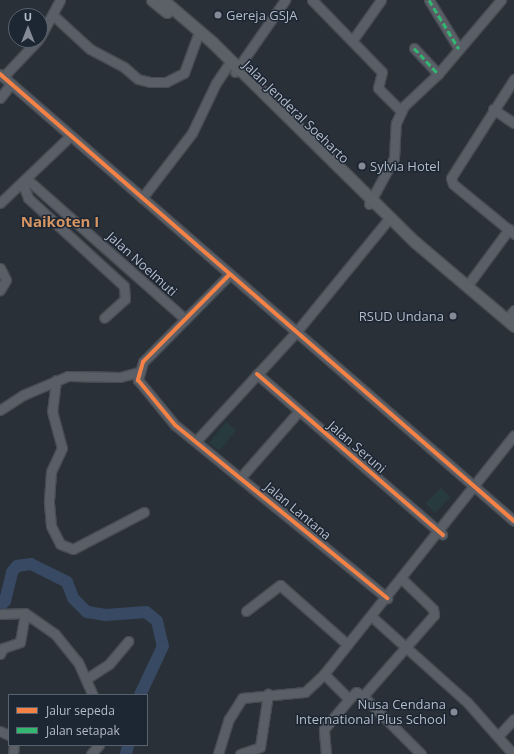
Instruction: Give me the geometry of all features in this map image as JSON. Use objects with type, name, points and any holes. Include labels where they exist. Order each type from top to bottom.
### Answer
[{"type":"main road","name":"Jalan Jenderal Soeharto","points":[[152,0],[233,66]]},
{"type":"main road","name":"Jalan Jenderal Soeharto","points":[[163,0],[233,66],[371,202],[510,323]]},
{"type":"main road","name":"Jalan Jenderal Soeharto","points":[[371,202],[387,221],[419,245]]},
{"type":"street","points":[[48,23],[60,0]]},
{"type":"street","points":[[142,198],[192,133],[233,66],[285,0]]},
{"type":"street","points":[[312,0],[382,72],[378,88],[401,111]]},
{"type":"street","points":[[352,41],[381,0]]},
{"type":"street","points":[[429,0],[459,49]]},
{"type":"street","points":[[371,202],[396,152],[395,130],[401,111],[438,74],[501,0]]},
{"type":"street","points":[[53,15],[90,49],[124,67],[138,79],[150,82],[166,82],[184,73],[197,36]]},
{"type":"street","points":[[30,48],[1,76],[10,85],[28,96],[70,136],[229,275],[512,515]]},
{"type":"street","points":[[414,48],[438,74]]},
{"type":"street","points":[[467,286],[512,232],[453,184],[451,178],[493,109],[514,79]]},
{"type":"street","points":[[0,98],[10,85]]},
{"type":"street","points":[[493,109],[514,123]]},
{"type":"street","points":[[0,203],[26,182],[70,136]]},
{"type":"street","points":[[26,182],[28,198],[82,250],[109,269],[124,286],[125,299],[104,318]]},
{"type":"street","name":"Jalan Noelmuti","points":[[26,182],[60,209],[185,319]]},
{"type":"street","points":[[50,220],[60,209]]},
{"type":"street","points":[[196,441],[297,332],[387,221]]},
{"type":"street","points":[[82,250],[92,238]]},
{"type":"street","points":[[0,268],[6,280],[0,290]]},
{"type":"street","points":[[124,286],[135,275]]},
{"type":"street","points":[[0,410],[56,380],[80,374],[120,377],[139,372],[143,362],[229,275]]},
{"type":"street","points":[[510,323],[514,310]]},
{"type":"street","name":"Jalan Lantana","points":[[139,372],[138,380],[147,395],[196,441],[387,598]]},
{"type":"street","name":"Jalan Seruni","points":[[257,374],[441,533]]},
{"type":"street","points":[[56,380],[52,411],[62,448],[51,472],[49,503],[51,526],[60,544],[73,549],[144,512]]},
{"type":"street","points":[[241,477],[299,411]]},
{"type":"street","points":[[218,754],[229,719],[239,701],[246,696],[305,692],[324,674],[347,644],[403,580],[441,533],[514,435]]},
{"type":"street","points":[[477,486],[514,444]]},
{"type":"street","points":[[363,696],[407,648],[434,611],[403,580]]},
{"type":"street","points":[[246,611],[280,585],[347,644]]},
{"type":"street","points":[[0,654],[3,648],[20,642],[26,613]]},
{"type":"street","points":[[0,614],[26,613],[63,642],[86,679],[93,694]]},
{"type":"street","points":[[371,616],[407,648],[498,735],[513,754]]},
{"type":"street","points":[[86,679],[109,664],[128,641]]},
{"type":"street","points":[[324,674],[349,699]]},
{"type":"street","points":[[326,754],[324,729],[356,692],[363,696],[417,753]]},
{"type":"street","points":[[240,754],[260,747],[268,694]]},
{"type":"street","points":[[498,735],[514,719]]},
{"type":"street","points":[[91,754],[98,746]]},
{"type":"green space","points":[[226,422],[236,430],[219,451],[209,443]]},
{"type":"green space","points":[[441,488],[450,497],[435,513],[425,504]]},
{"type":"waterway","points":[[0,606],[5,601],[12,572],[17,566],[31,564],[67,582],[73,598],[87,612],[106,615],[146,612],[157,621],[163,646],[140,694]]},
{"type":"waterway","points":[[126,754],[128,746]]},
{"type":"marked path","points":[[429,0],[459,49]]},
{"type":"marked path","points":[[414,48],[438,74]]},
{"type":"cycle path","points":[[0,74],[514,521]]},
{"type":"cycle path","points":[[229,275],[143,362],[138,380],[175,425],[387,598]]},
{"type":"cycle path","points":[[257,374],[443,535]]},
{"type":"place","name":"Gereja GSJA","points":[[218,15]]},
{"type":"place","name":"Sylvia Hotel","points":[[362,166]]},
{"type":"place","name":"RSUD Undana","points":[[453,316]]},
{"type":"place","name":"Nusa Cendana International Plus School","points":[[454,712]]},
{"type":"district","name":"Naikoten I","points":[[60,222]]}]
